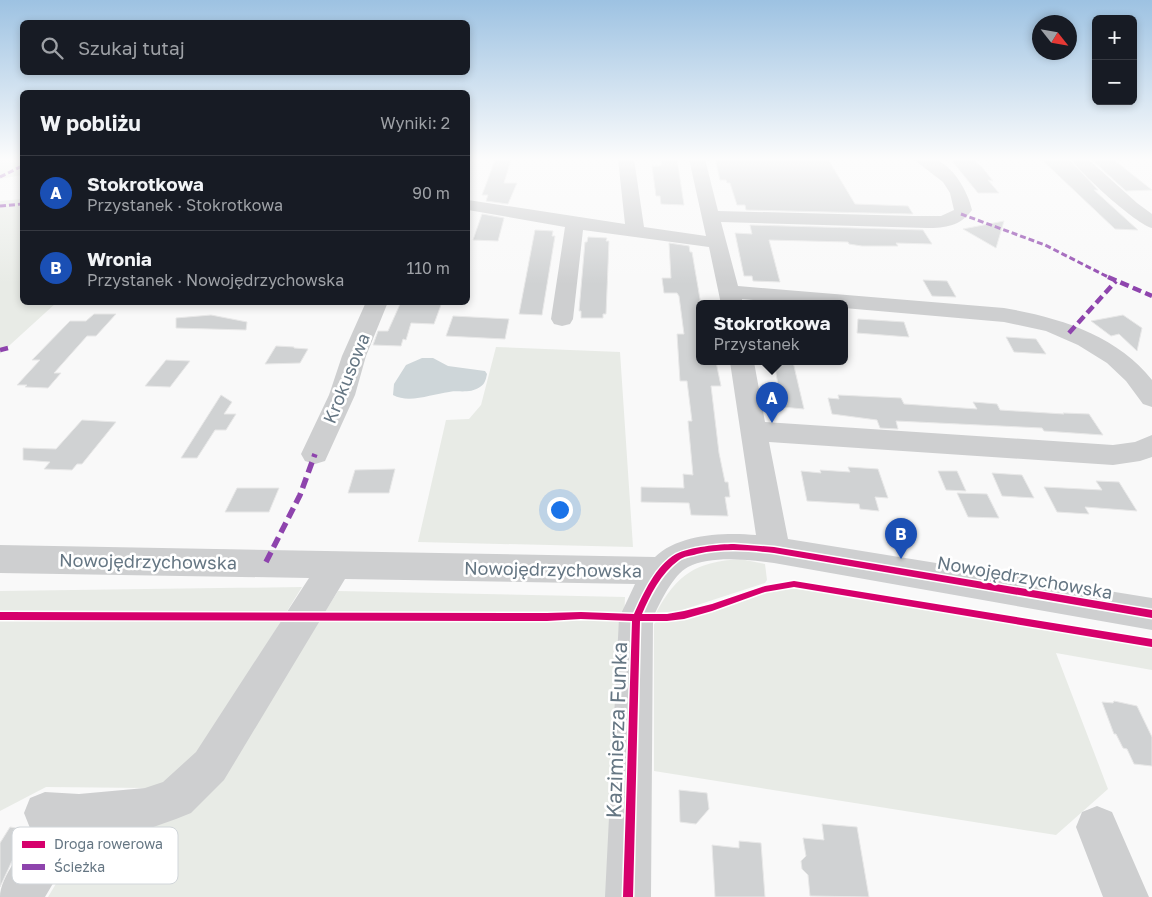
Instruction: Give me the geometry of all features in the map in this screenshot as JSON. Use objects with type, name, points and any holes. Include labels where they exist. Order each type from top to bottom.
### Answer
[{"type":"street","points":[[631,201],[635,232]]},
{"type":"street","points":[[707,201],[731,298],[763,300]]},
{"type":"street","points":[[711,216],[914,222],[947,220],[958,217],[963,210],[960,201]]},
{"type":"street","points":[[1125,201],[1152,222]]},
{"type":"street","points":[[470,204],[575,223],[718,243]]},
{"type":"street","points":[[1132,207],[1152,206]]},
{"type":"street","points":[[562,319],[575,223]]},
{"type":"street","name":"Krokusowa","points":[[314,454],[342,395],[354,356],[376,305]]},
{"type":"street","points":[[848,305],[1004,315],[1038,322],[1086,340],[1117,359],[1138,379],[1152,398]]},
{"type":"street","points":[[743,365],[774,550]]},
{"type":"street","points":[[754,431],[1113,455],[1140,451],[1152,445]]},
{"type":"street","name":"Nowojędrzychowska","points":[[0,558],[663,571],[677,556],[711,548],[736,545],[1152,614]]},
{"type":"street","points":[[51,827],[57,813],[79,815],[144,809],[176,798],[210,766],[337,564]]},
{"type":"street","name":"Kazimierza Funka","points":[[628,897],[636,618],[646,595],[663,571]]},
{"type":"street","points":[[1097,827],[1126,897]]},
{"type":"street","points":[[20,897],[26,884]]},
{"type":"shaded area","points":[[0,201],[20,201],[20,305],[54,305],[0,354]]},
{"type":"shaded area","points":[[496,347],[620,352],[633,547],[418,542],[446,420],[469,419],[481,405]]},
{"type":"shaded area","points":[[422,358],[433,358],[448,366],[485,371],[487,374],[486,380],[480,387],[468,391],[449,392],[413,399],[399,398],[393,395],[394,384],[406,365]]},
{"type":"shaded area","points":[[740,559],[765,564],[767,580],[765,583],[679,611],[656,613],[672,589],[689,572],[711,563]]},
{"type":"shaded area","points":[[302,587],[192,765],[174,780],[148,788],[46,787],[0,811],[0,591]]},
{"type":"shaded area","points":[[786,588],[817,591],[1152,647],[1152,670],[1056,653],[1108,789],[1056,835],[654,771],[654,624],[657,621],[683,618],[751,596]]},
{"type":"shaded area","points":[[338,591],[625,597],[614,897],[48,897],[56,884],[178,884],[178,827],[103,827],[221,777]]},
{"type":"building","points":[[486,201],[509,201],[508,204]]},
{"type":"building","points":[[661,201],[683,201],[684,205],[661,204]]},
{"type":"building","points":[[736,201],[853,201],[855,204],[908,206],[913,214],[746,210],[745,205],[737,205]]},
{"type":"building","points":[[1085,201],[1106,201],[1138,230],[1115,229]]},
{"type":"building","points":[[482,214],[504,218],[498,241],[473,240]]},
{"type":"building","points":[[1004,221],[996,248],[963,229]]},
{"type":"building","points":[[750,225],[923,230],[932,244],[896,243],[898,246],[862,246],[849,244],[848,242],[769,240],[780,282],[753,281],[752,276],[744,276],[735,233],[752,234]]},
{"type":"building","points":[[535,230],[553,231],[552,236],[555,236],[542,315],[519,314]]},
{"type":"building","points":[[588,237],[607,238],[606,241],[609,241],[606,314],[603,314],[603,318],[581,318],[581,311],[579,311],[585,242],[587,242]]},
{"type":"building","points":[[669,243],[689,246],[690,252],[692,252],[700,299],[696,300],[696,365],[717,365],[721,386],[711,386],[719,453],[725,482],[728,482],[730,497],[725,497],[728,516],[691,515],[689,503],[641,502],[641,487],[684,488],[683,474],[693,475],[688,421],[692,421],[687,381],[680,381],[677,334],[684,334],[679,296],[677,293],[664,293],[662,278],[671,278]]},
{"type":"building","points":[[923,280],[947,281],[956,297],[932,296]]},
{"type":"building","points":[[400,305],[441,305],[434,324],[411,323],[406,340],[403,339],[401,346],[373,345],[378,331],[388,331]]},
{"type":"building","points":[[94,314],[116,314],[96,336],[87,336],[54,373],[61,373],[48,388],[17,385],[40,360],[32,360],[70,321],[86,321]]},
{"type":"building","points":[[211,315],[247,322],[246,330],[176,328],[176,318]]},
{"type":"building","points":[[1123,315],[1142,328],[1137,351],[1119,334],[1111,336],[1091,321]]},
{"type":"building","points":[[453,316],[509,319],[505,339],[446,336]]},
{"type":"building","points":[[858,319],[904,322],[909,337],[857,333]]},
{"type":"building","points":[[1006,337],[1036,339],[1046,354],[1014,352]]},
{"type":"building","points":[[276,346],[308,349],[300,363],[265,364]]},
{"type":"building","points":[[166,360],[190,361],[170,387],[145,386]]},
{"type":"building","points":[[775,365],[794,365],[804,409],[782,407]]},
{"type":"building","points":[[221,395],[232,402],[224,414],[236,414],[226,430],[215,430],[197,458],[181,458]]},
{"type":"building","points":[[838,395],[901,398],[904,404],[977,409],[973,402],[997,404],[1000,410],[1089,414],[1103,435],[1044,431],[1042,428],[896,421],[898,429],[880,428],[877,420],[832,414],[828,398],[839,399]]},
{"type":"building","points":[[82,420],[116,422],[82,464],[77,464],[72,470],[44,469],[50,462],[23,460],[23,448],[56,449]]},
{"type":"building","points":[[848,467],[878,469],[888,498],[875,497],[879,511],[860,509],[859,504],[807,501],[801,471],[821,473],[820,470],[850,472]]},
{"type":"building","points":[[395,469],[389,493],[348,493],[355,470]]},
{"type":"building","points":[[938,471],[957,471],[966,491],[946,490]]},
{"type":"building","points":[[992,473],[1022,475],[1034,498],[1002,496]]},
{"type":"building","points":[[1096,481],[1119,482],[1137,511],[1085,507],[1089,514],[1057,512],[1044,487],[1102,490]]},
{"type":"building","points":[[237,488],[279,488],[269,512],[225,512]]},
{"type":"building","points":[[957,493],[987,494],[999,518],[968,517]]},
{"type":"building","points":[[1114,701],[1137,706],[1152,737],[1152,766],[1134,764],[1127,749],[1123,748],[1116,734],[1114,734],[1102,702],[1113,703]]},
{"type":"building","points":[[679,790],[707,793],[709,809],[696,824],[680,822]]},
{"type":"building","points":[[822,824],[857,827],[869,897],[810,896],[808,875],[802,869],[801,861],[806,856],[803,838],[824,840]]},
{"type":"building","points":[[10,827],[12,827],[12,861],[0,887],[0,843]]},
{"type":"building","points":[[739,841],[761,843],[765,897],[715,897],[712,845],[739,848]]},
{"type":"marked path","points":[[0,206],[20,204]]},
{"type":"marked path","points":[[961,214],[1045,245],[1116,281],[1152,296]]},
{"type":"marked path","points":[[1069,333],[1116,281]]},
{"type":"marked path","points":[[0,350],[8,348]]},
{"type":"marked path","points":[[266,562],[300,495],[315,454]]},
{"type":"cycle path","points":[[628,897],[636,618],[657,578],[678,557],[705,549],[724,547],[774,550],[1152,614]]},
{"type":"cycle path","points":[[0,616],[547,617],[581,615],[650,618],[698,612],[765,589],[794,584],[1152,643]]},
{"type":"place","name":"Stokrotkowa","points":[[772,423]]},
{"type":"place","name":"Wronia","points":[[901,559]]}]
